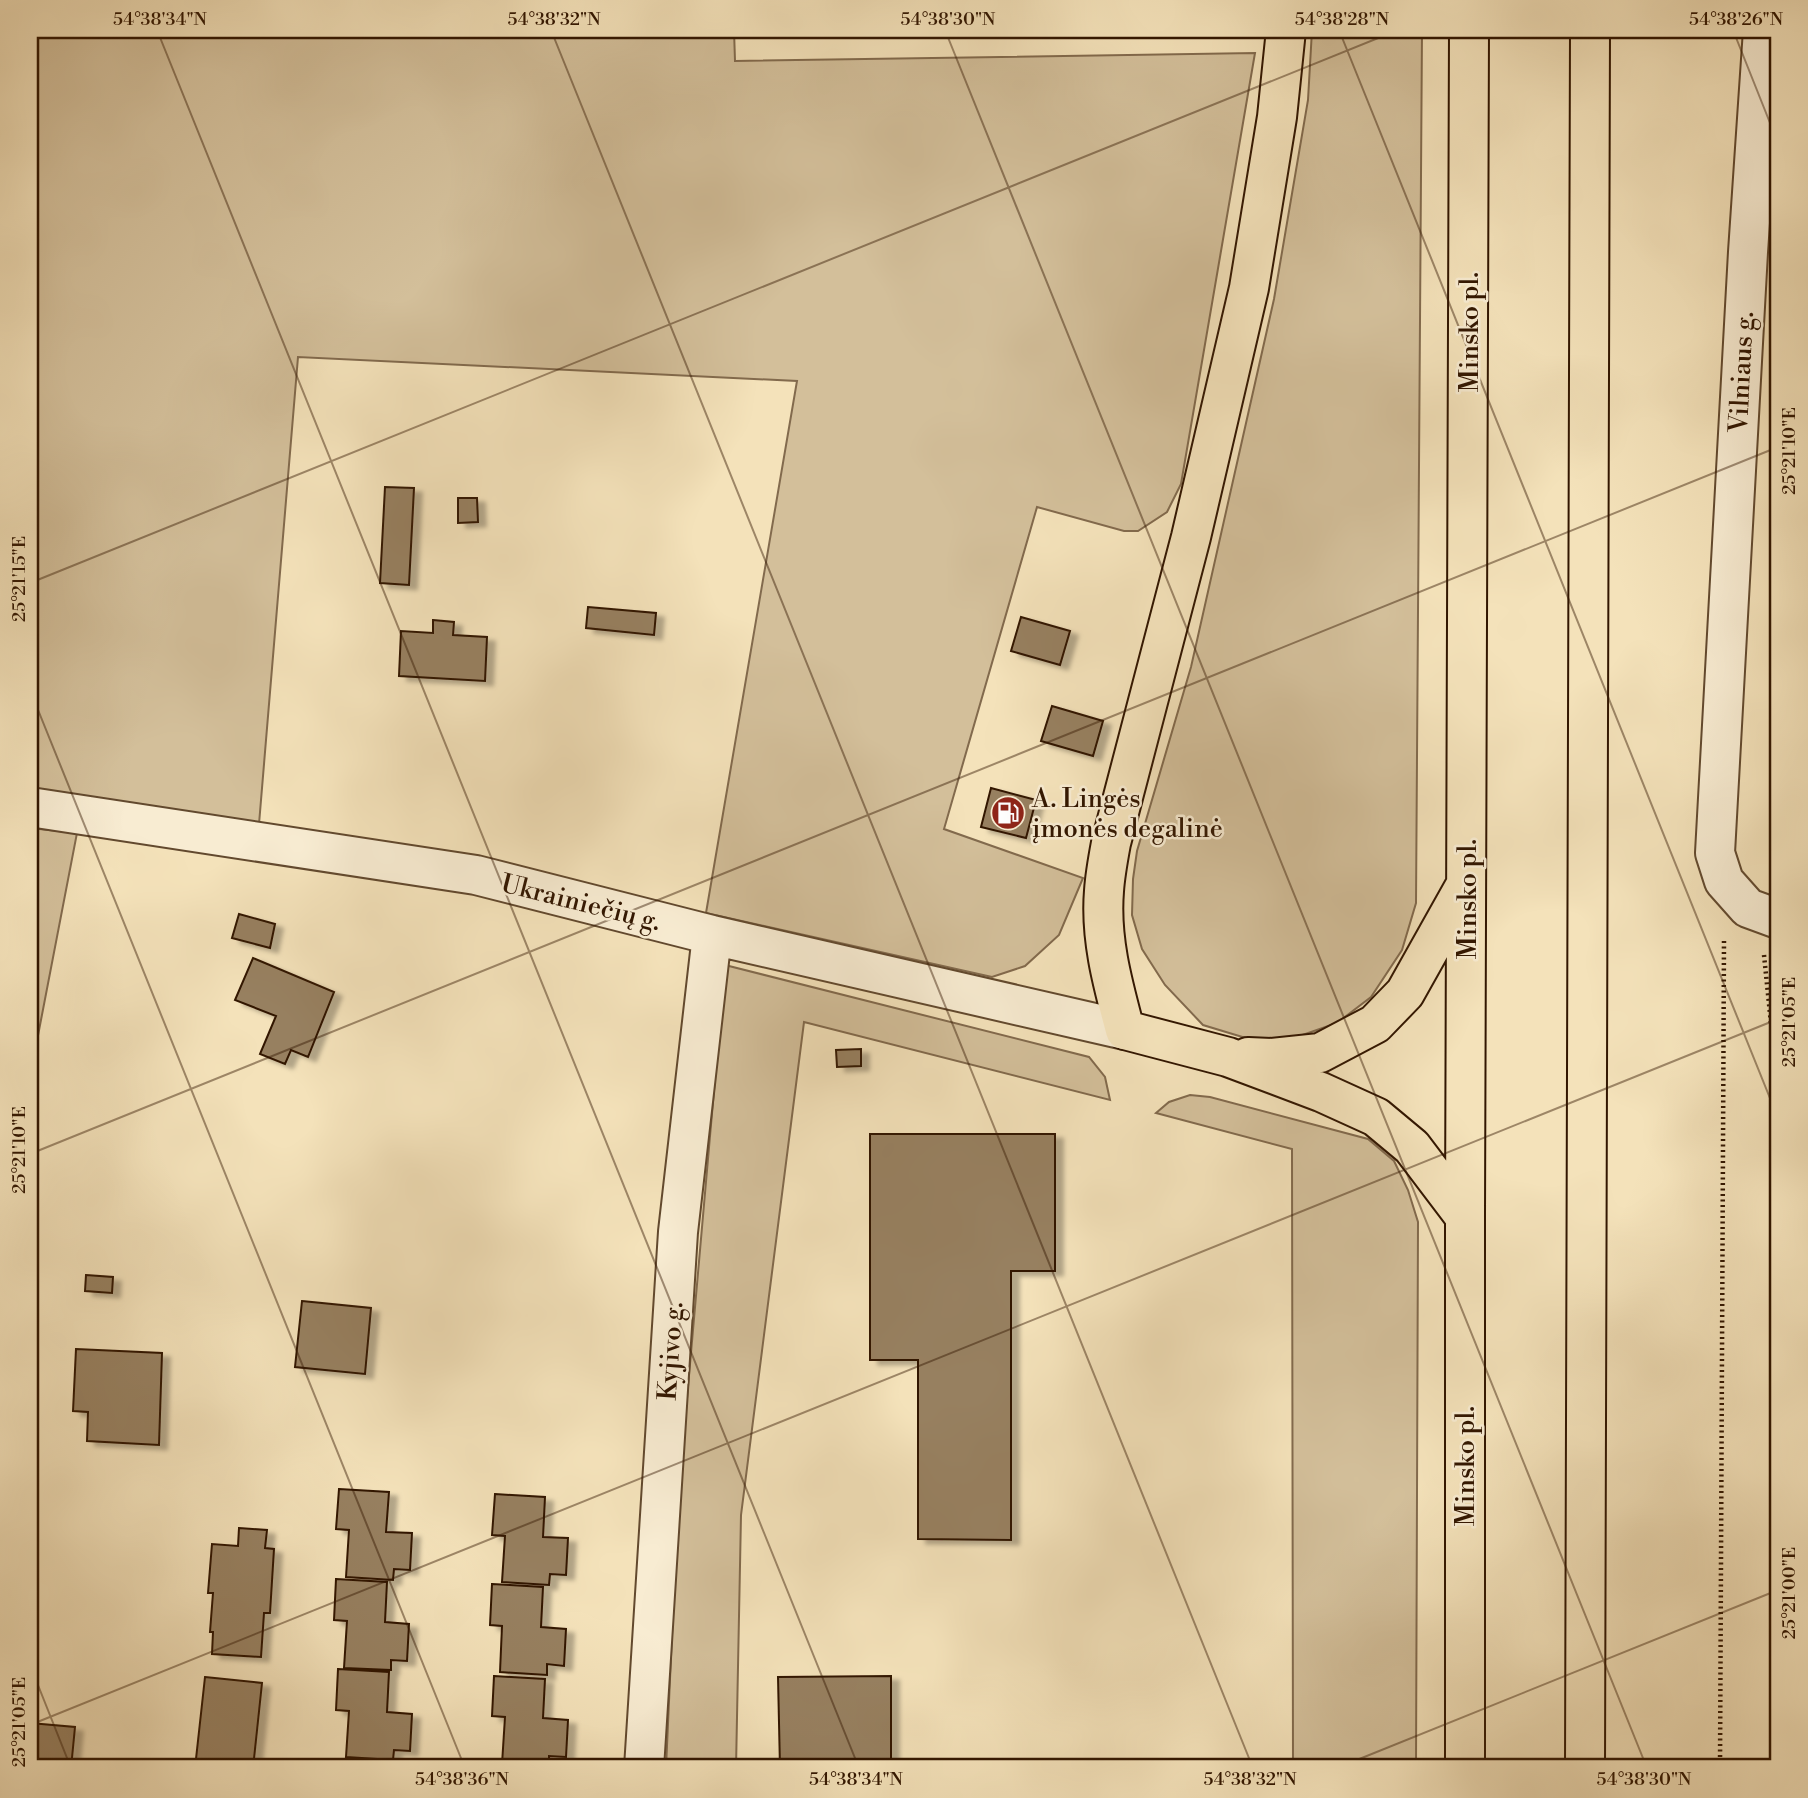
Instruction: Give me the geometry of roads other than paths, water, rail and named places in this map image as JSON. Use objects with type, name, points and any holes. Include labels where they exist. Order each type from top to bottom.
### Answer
[{"type":"highway","points":[[1286,30],[1277,117],[1249,288],[1191,537],[1111,843],[1104,892],[1105,939],[1112,984],[1125,1030],[1228,1056],[1376,1116],[1412,1147],[1465,1217]]},
{"type":"highway","name":"Minsko pl.","points":[[1465,1768],[1469,30]]},
{"type":"highway","points":[[1585,1768],[1590,30]]},
{"type":"highway","points":[[1228,1056],[1272,1058],[1320,1053],[1374,1024],[1405,993],[1467,882]]},
{"type":"street","name":"Vilniaus g.","points":[[1763,30],[1747,266],[1715,853],[1724,881],[1748,908],[1774,918]]},
{"type":"street","name":"Ukrainiečių g.","points":[[30,807],[476,875],[712,935],[1125,1030]]},
{"type":"street","name":"Kyjivo g.","points":[[644,1768],[678,1232],[712,935]]},
{"type":"place","name":"A. Lingės įmonės degalinė","points":[[1008,813]]}]
